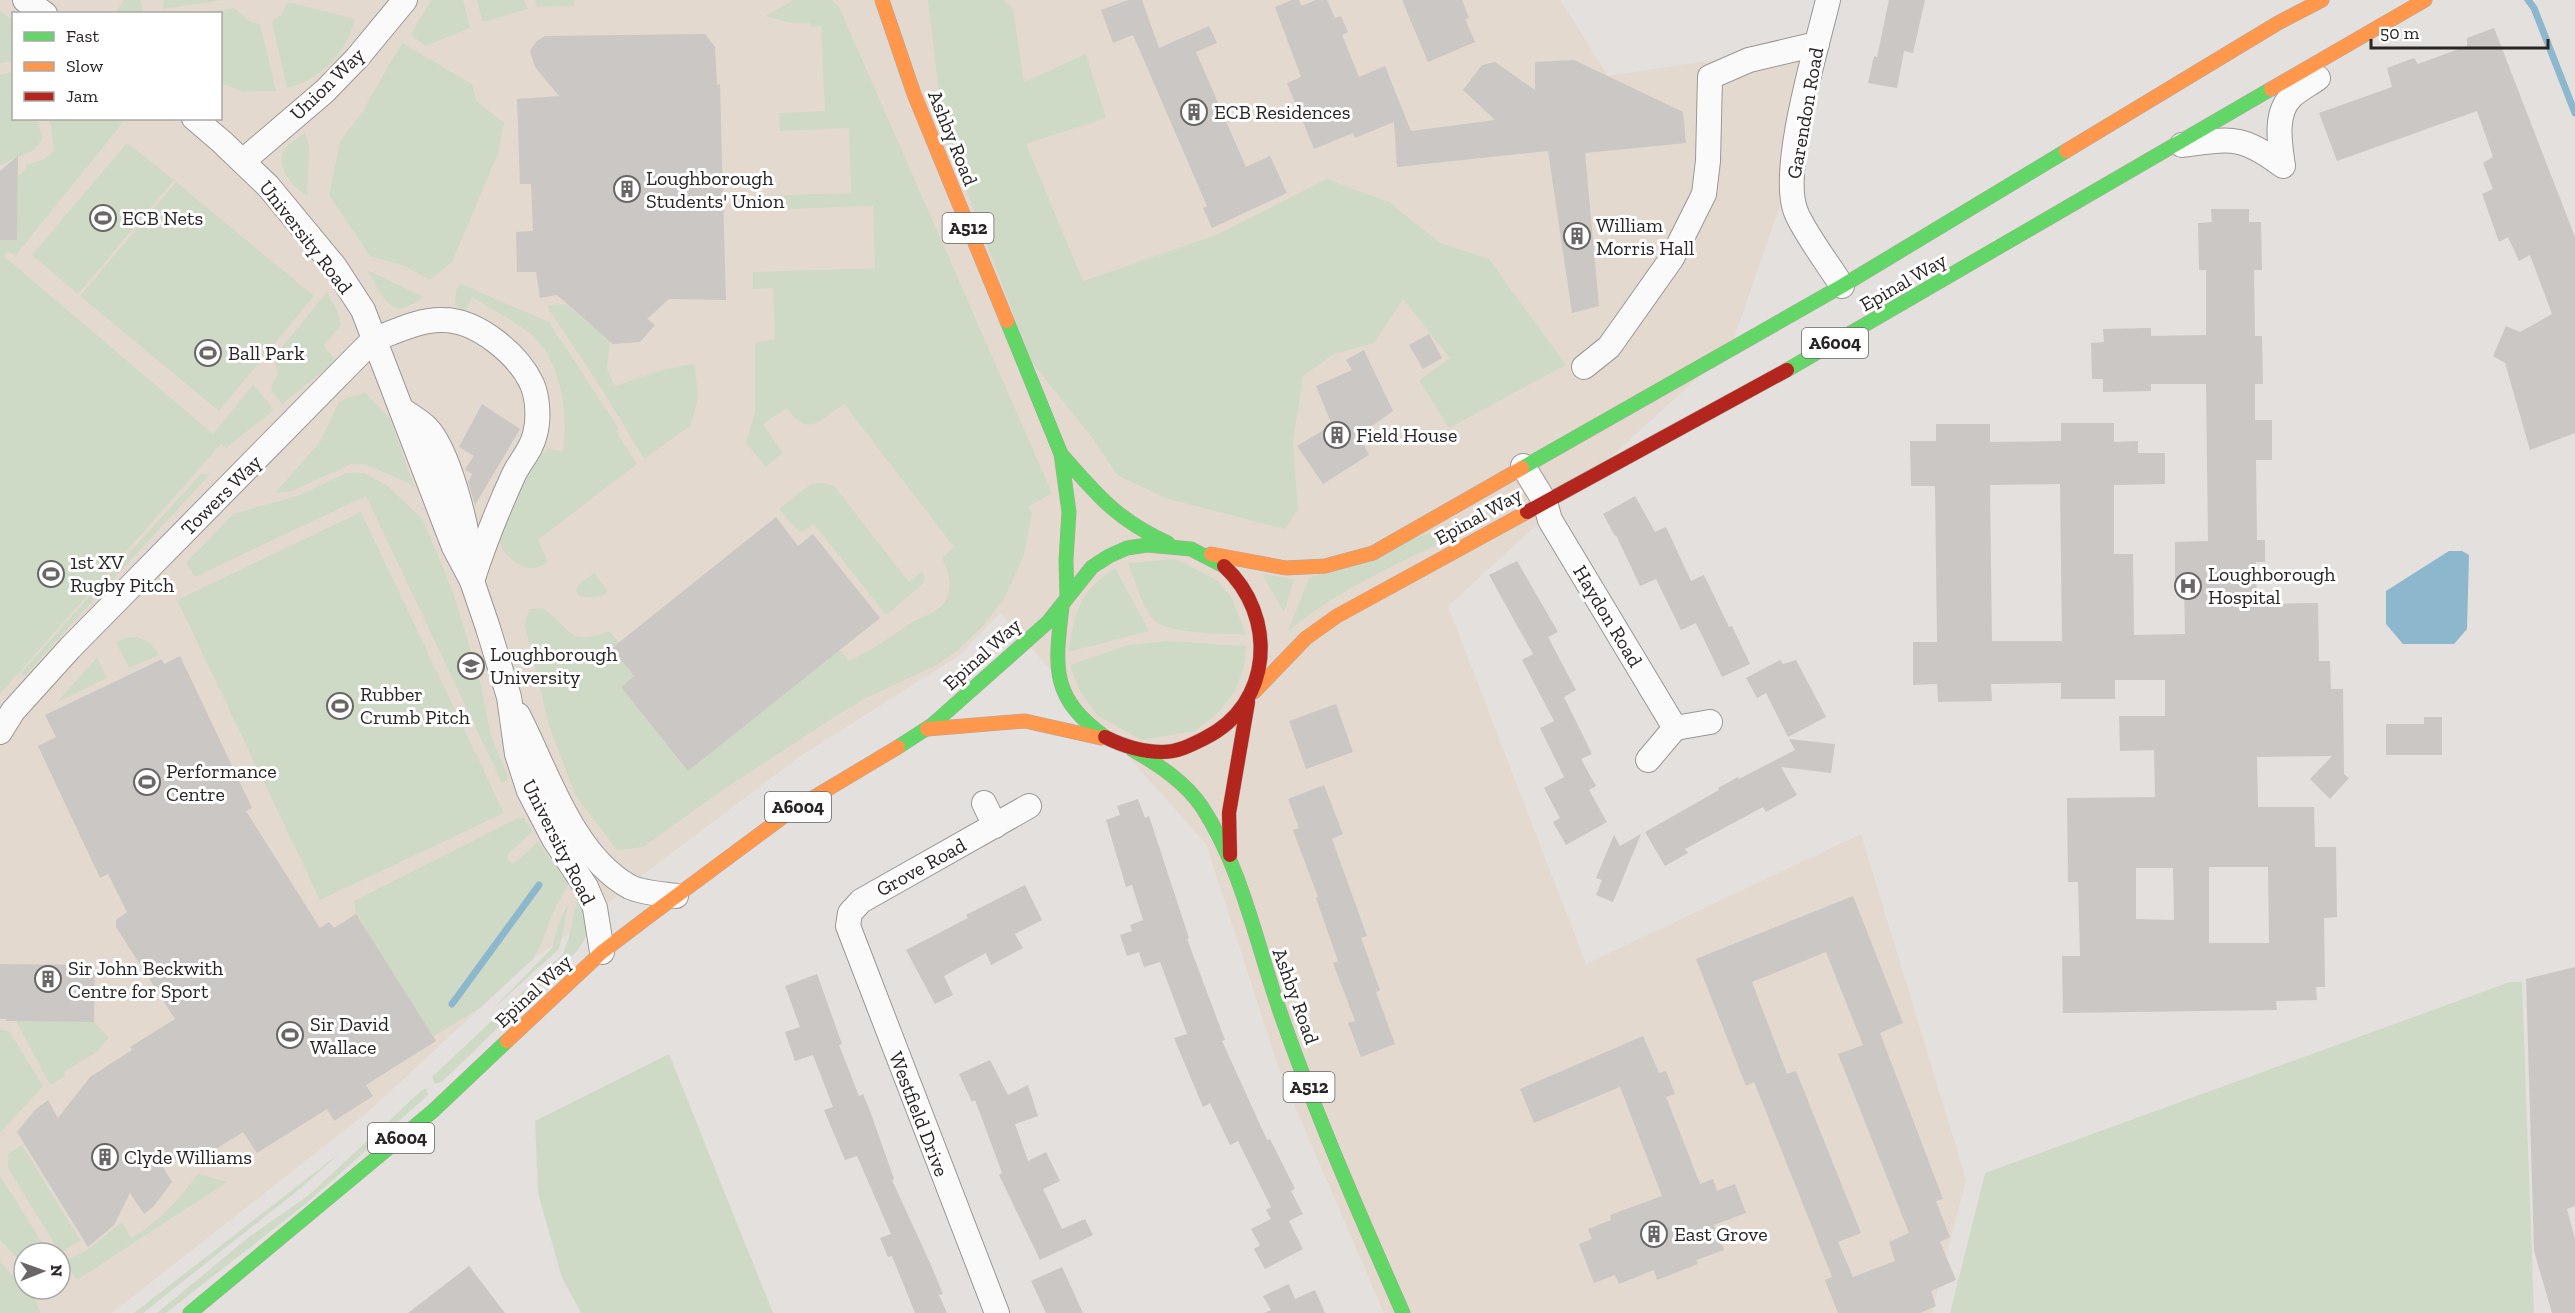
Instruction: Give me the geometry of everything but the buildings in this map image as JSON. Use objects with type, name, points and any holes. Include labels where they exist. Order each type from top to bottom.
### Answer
[{"type":"main road","name":"Ashby Road","points":[[882,0],[914,94],[1061,454],[1070,529],[1066,560],[1065,602]]},
{"type":"main road","name":"Epinal Way","points":[[1203,553],[1286,568],[1325,566],[1373,552],[1523,466],[1845,291],[2278,23],[2322,0]]},
{"type":"main road","name":"Epinal Way","points":[[1250,698],[1306,638],[1337,616],[1545,502],[1862,321],[2176,146],[2425,0]]},
{"type":"main road","name":"Ashby Road","points":[[1061,454],[1104,503],[1139,530],[1168,543]]},
{"type":"main road","points":[[1168,543],[1203,553],[1221,563],[1248,593],[1257,611],[1262,638],[1261,668],[1250,698],[1222,731],[1201,743],[1178,751],[1153,752],[1132,749],[1111,741],[1078,715],[1058,678],[1056,663],[1065,602],[1083,575],[1108,556],[1131,546],[1168,543]]},
{"type":"main road","name":"Epinal Way","points":[[190,1313],[433,1111],[603,952],[790,812],[927,729],[1065,602]]},
{"type":"main road","name":"Ashby Road","points":[[1230,856],[1229,813],[1250,698]]},
{"type":"main road","name":"Epinal Way","points":[[927,729],[1026,722],[1062,728],[1111,741]]},
{"type":"main road","name":"Ashby Road","points":[[1132,749],[1166,769],[1187,789],[1202,806],[1230,856],[1270,985],[1360,1218],[1403,1313]]},
{"type":"street","points":[[25,0],[42,12]]},
{"type":"street","name":"Union Way","points":[[243,161],[325,91],[357,58],[405,0]]},
{"type":"street","name":"Garendon Road","points":[[1828,0],[1799,125],[1791,190],[1796,212],[1845,291]]},
{"type":"street","points":[[2176,146],[2228,139],[2251,144],[2283,166],[2279,127],[2283,110],[2290,98],[2355,53],[2387,21]]},
{"type":"street","points":[[1584,367],[1609,346],[1672,258],[1704,194],[1708,161],[1710,77],[1749,60],[1817,44]]},
{"type":"street","name":"University Road","points":[[196,120],[268,186],[335,267],[363,310],[373,340],[403,410],[427,428],[443,454],[469,541],[472,581],[508,697],[517,754],[530,791],[554,839],[591,897],[603,952]]},
{"type":"street","points":[[373,340],[431,321],[441,319],[460,321],[485,333],[512,356],[532,385],[538,418],[533,444],[519,464],[488,531],[472,581]]},
{"type":"street","name":"Towers Way","points":[[0,732],[13,711],[70,648],[373,340]]},
{"type":"street","name":"Haydon Road","points":[[1523,466],[1545,502],[1550,520],[1675,728]]},
{"type":"street","name":"University Road","points":[[508,697],[573,828],[608,872],[633,888],[676,896]]},
{"type":"street","points":[[1648,760],[1675,728],[1710,722]]},
{"type":"street","points":[[984,803],[995,825]]},
{"type":"street","name":"Grove Road","points":[[850,913],[861,901],[1029,806]]},
{"type":"street","name":"Westfield Drive","points":[[850,913],[848,926],[858,955],[998,1313]]},
{"type":"shaded area","name":"Loughborough University","points":[[0,0],[1560,0],[1608,76],[1817,44],[1792,171],[1731,347],[1448,606],[1586,964],[1861,834],[1966,1180],[1932,1313],[1384,1313],[1280,1072],[1206,844],[1000,613],[960,655],[799,757],[645,873],[583,924],[532,960],[369,1111],[112,1313],[0,1313]]},
{"type":"green space","points":[[124,0],[141,0],[143,12],[116,12]]},
{"type":"green space","points":[[164,0],[222,0],[163,9]]},
{"type":"green space","points":[[431,0],[463,0],[470,28],[425,46],[411,34]]},
{"type":"green space","points":[[477,0],[524,0],[528,9],[483,22]]},
{"type":"green space","points":[[535,0],[574,0],[574,6],[537,7]]},
{"type":"green space","points":[[794,0],[832,0],[839,7],[1052,493],[1028,507],[1032,512],[1024,555],[1004,599],[982,627],[958,650],[937,665],[866,698],[833,718],[724,789],[643,847],[617,850],[576,796],[549,726],[525,626],[529,609],[543,608],[577,636],[596,636],[609,631],[619,642],[612,648],[634,676],[621,687],[688,771],[840,649],[849,661],[858,657],[909,624],[938,609],[948,596],[950,585],[942,558],[954,547],[844,404],[815,424],[802,423],[787,408],[763,424],[783,453],[766,467],[746,443],[755,412],[755,343],[775,339],[773,288],[753,289],[753,272],[875,268],[873,206],[759,210],[759,196],[851,193],[849,128],[780,131],[779,113],[825,111],[821,26],[811,27],[810,23],[792,23],[765,16]]},
{"type":"green space","points":[[928,0],[1004,0],[1013,9],[1024,82],[1086,54],[1106,118],[1026,144],[1083,281],[1214,236],[1327,179],[1389,202],[1440,243],[1489,259],[1566,365],[1449,428],[1419,380],[1450,358],[1403,299],[1374,343],[1334,354],[1303,376],[1293,442],[1298,509],[1285,529],[1168,499],[1117,475],[1094,440],[1031,361],[943,128]]},
{"type":"green space","points":[[287,2],[355,19],[346,43],[331,63],[311,78],[287,88],[272,22],[282,14]]},
{"type":"green space","points":[[234,8],[251,22],[260,24],[276,91],[244,92],[222,83],[222,12],[215,12]]},
{"type":"green space","points":[[0,11],[12,19],[12,61],[0,63]]},
{"type":"green space","points":[[402,43],[472,84],[476,101],[504,123],[499,151],[452,262],[430,280],[404,266],[370,256],[329,195],[340,142],[362,112]]},
{"type":"green space","points":[[12,72],[12,120],[37,120],[43,138],[34,150],[0,165],[0,75]]},
{"type":"green space","name":"1st XV Rugby Pitch","points":[[48,120],[123,120],[16,255],[8,252],[4,256],[213,434],[253,384],[274,410],[226,448],[221,444],[0,694],[0,224],[2,209],[18,203],[18,176],[26,169],[26,165],[44,159],[54,151]]},
{"type":"green space","points":[[305,133],[309,146],[307,195],[287,177],[281,158],[287,146]]},
{"type":"green space","name":"ECB Nets","points":[[127,143],[174,180],[78,294],[32,255]]},
{"type":"green space","name":"Ball Park","points":[[176,182],[314,296],[219,411],[80,296]]},
{"type":"green space","points":[[367,270],[424,297],[404,308],[392,306],[384,298]]},
{"type":"green space","points":[[461,284],[549,322],[619,429],[616,431],[637,464],[538,540],[548,561],[536,568],[519,565],[510,559],[502,548],[501,538],[508,512],[540,457],[547,449],[563,451],[564,420],[560,387],[549,356],[528,332],[472,297],[465,312],[455,305],[456,290]]},
{"type":"green space","points":[[327,292],[337,310],[341,325],[324,345],[336,361],[282,404],[271,390],[278,376],[274,357]]},
{"type":"green space","points":[[566,304],[610,341],[607,369],[615,386],[661,370],[692,364],[695,367],[698,400],[690,426],[644,459],[603,391],[548,308],[549,305]]},
{"type":"green space","points":[[366,393],[390,419],[415,489],[409,483],[367,465],[351,464],[292,491],[275,493],[320,442],[339,402]]},
{"type":"green space","points":[[346,473],[364,473],[388,486],[423,520],[453,592],[480,681],[491,736],[509,779],[502,783],[366,496],[195,577],[186,563],[233,514],[300,495]]},
{"type":"green space","points":[[201,474],[210,474],[105,588],[101,584]]},
{"type":"green space","points":[[823,483],[834,486],[909,582],[922,572],[925,577],[923,584],[886,615],[814,524],[800,533],[779,509],[811,484]]},
{"type":"green space","name":"Rubber Crumb Pitch","points":[[361,512],[504,813],[320,900],[177,600]]},
{"type":"green space","points":[[1483,523],[1357,585],[1310,614],[1288,631],[1309,578],[1453,524]]},
{"type":"green space","points":[[1176,559],[1217,580],[1232,598],[1246,635],[1185,631],[1163,626],[1155,621],[1143,602],[1128,563]]},
{"type":"green space","points":[[1115,568],[1149,631],[1068,652],[1081,603],[1093,586]]},
{"type":"green space","points":[[594,573],[608,592],[593,598],[578,595],[576,590],[578,585]]},
{"type":"green space","points":[[1262,574],[1294,579],[1284,612]]},
{"type":"green space","points":[[95,590],[99,594],[24,677],[21,673]]},
{"type":"green space","points":[[137,637],[150,643],[159,655],[129,668],[116,643],[125,638]]},
{"type":"green space","points":[[1167,641],[1246,646],[1244,666],[1235,691],[1219,712],[1195,731],[1141,740],[1097,715],[1080,691],[1070,665],[1128,645]]},
{"type":"green space","points":[[97,658],[107,678],[57,702]]},
{"type":"green space","points":[[518,818],[524,818],[532,832],[507,855],[508,860],[513,864],[538,842],[568,884],[532,960],[481,1007],[433,1037],[356,914],[354,901]]},
{"type":"green space","points":[[578,896],[587,918],[588,929],[578,950],[443,1081],[435,1084],[432,1077],[563,954]]},
{"type":"green space","points":[[567,905],[559,949],[493,1009],[552,948],[559,922]]},
{"type":"green space","points":[[2510,982],[2522,982],[2534,1313],[1950,1313],[1985,1173]]},
{"type":"green space","points":[[16,1021],[94,1022],[109,1037],[97,1052],[64,1072],[66,1076],[50,1085]]},
{"type":"green space","points":[[0,1030],[9,1031],[43,1086],[0,1133]]},
{"type":"green space","points":[[669,1054],[773,1313],[581,1313],[562,1278],[538,1193],[535,1121]]},
{"type":"green space","points":[[426,1088],[428,1095],[308,1202],[166,1313],[157,1313],[249,1237],[309,1195]]},
{"type":"green space","points":[[22,1145],[80,1240],[72,1245],[72,1241],[53,1241],[8,1168],[8,1154]]},
{"type":"green space","points":[[340,1153],[301,1188],[143,1313],[134,1313]]},
{"type":"green space","points":[[198,1174],[227,1182],[77,1280],[72,1272],[72,1258],[87,1250],[122,1222],[131,1238],[151,1224],[183,1193]]},
{"type":"green space","points":[[0,1176],[41,1241],[12,1241],[12,1253],[0,1240]]},
{"type":"green space","points":[[0,1262],[12,1275],[12,1301],[35,1301],[41,1313],[0,1313]]},
{"type":"water","points":[[2449,551],[2462,551],[2469,555],[2467,629],[2454,644],[2403,644],[2386,624],[2386,591]]},
{"type":"waterway","points":[[2528,0],[2534,8],[2575,113]]},
{"type":"waterway","points":[[452,1004],[539,885]]},
{"type":"traffic: fast","points":[[1787,370],[2271,89]]},
{"type":"traffic: fast","points":[[1522,468],[1842,286],[2066,151]]},
{"type":"traffic: fast","points":[[1007,321],[1061,454],[1069,512],[1066,560],[1067,596]]},
{"type":"traffic: fast","points":[[1061,454],[1097,494],[1121,516],[1168,543]]},
{"type":"traffic: fast","points":[[898,747],[932,725],[1048,622],[1092,567],[1109,556],[1127,548],[1147,545],[1191,549],[1224,566]]},
{"type":"traffic: fast","points":[[1062,607],[1058,647],[1060,680],[1074,708],[1105,737]]},
{"type":"traffic: fast","points":[[1133,750],[1180,782],[1202,807],[1217,832],[1240,885],[1275,996],[1311,1097],[1403,1313]]},
{"type":"traffic: fast","points":[[190,1313],[433,1111],[507,1041]]},
{"type":"traffic: slow","points":[[882,0],[914,94],[1007,321]]},
{"type":"traffic: slow","points":[[2066,151],[2278,23],[2322,0]]},
{"type":"traffic: slow","points":[[2271,89],[2425,0]]},
{"type":"traffic: slow","points":[[1211,554],[1286,568],[1325,566],[1373,553],[1522,468]]},
{"type":"traffic: slow","points":[[1254,692],[1306,638],[1337,616],[1527,512]]},
{"type":"traffic: slow","points":[[927,729],[1025,721],[1101,738]]},
{"type":"traffic: slow","points":[[507,1041],[602,952],[648,917],[791,811],[898,747]]},
{"type":"traffic: jam","points":[[1527,512],[1787,370]]},
{"type":"traffic: jam","points":[[1105,737],[1139,750],[1174,751],[1205,738],[1228,723],[1244,704],[1255,682],[1260,658],[1260,633],[1253,609],[1241,586],[1224,566]]},
{"type":"traffic: jam","points":[[1230,855],[1229,813],[1248,702]]},
{"type":"place","name":"ECB Residences","points":[[1194,112]]},
{"type":"place","name":"Loughborough Students' Union","points":[[627,189]]},
{"type":"place","name":"ECB Nets","points":[[103,218]]},
{"type":"place","name":"William Morris Hall","points":[[1577,236]]},
{"type":"place","name":"Ball Park","points":[[208,353]]},
{"type":"place","name":"Field House","points":[[1337,435]]},
{"type":"place","name":"1st XV Rugby Pitch","points":[[51,574]]},
{"type":"place","name":"Loughborough Hospital","points":[[2188,586]]},
{"type":"place","name":"Loughborough University","points":[[471,666]]},
{"type":"place","name":"Rubber Crumb Pitch","points":[[340,706]]},
{"type":"place","name":"Performance Centre","points":[[147,782]]},
{"type":"place","name":"Sir John Beckwith Centre for Sport","points":[[48,979]]},
{"type":"place","name":"Sir David Wallace","points":[[290,1035]]},
{"type":"place","name":"Clyde Williams","points":[[105,1157]]},
{"type":"place","name":"East Grove","points":[[1654,1234]]}]
